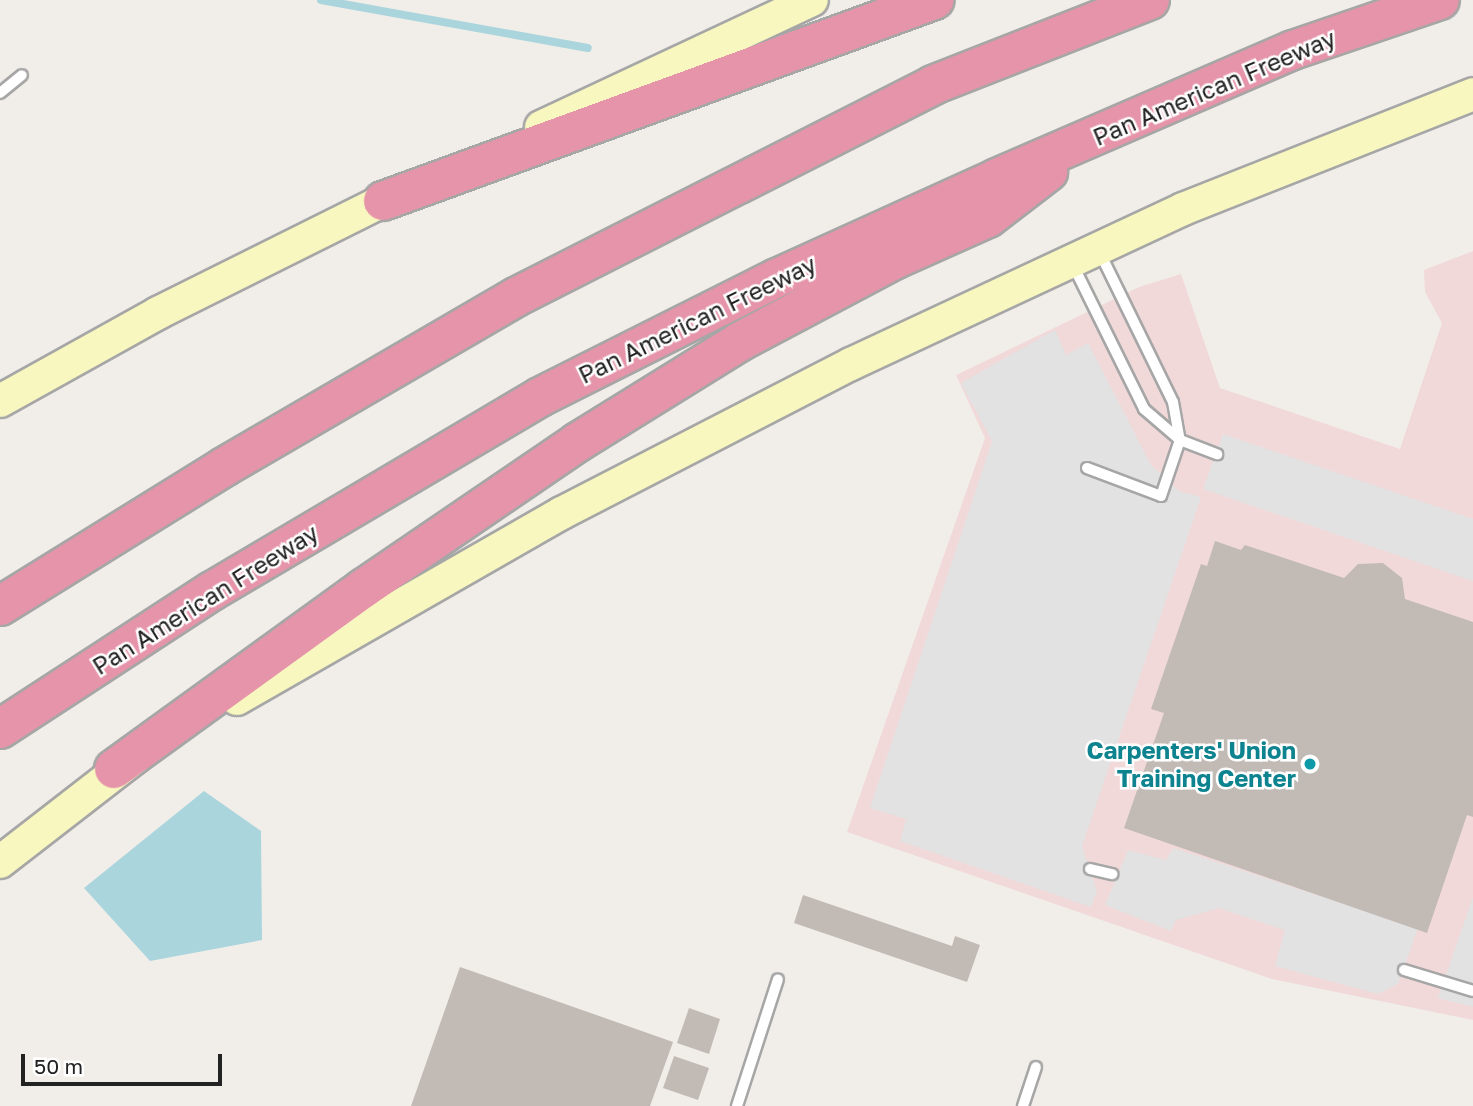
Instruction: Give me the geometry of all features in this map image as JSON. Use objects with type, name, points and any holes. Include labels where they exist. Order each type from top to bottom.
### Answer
[{"type":"highway","points":[[383,201],[934,0]]},
{"type":"highway","points":[[0,606],[224,467],[516,297],[933,85],[1150,0]]},
{"type":"highway","name":"Pan American Freeway","points":[[0,729],[212,591],[540,397],[777,278],[1091,139],[1293,50],[1440,0]]},
{"type":"highway","points":[[114,769],[364,588],[578,442],[739,342],[894,260],[988,218],[1091,139]]},
{"type":"main road","points":[[0,401],[158,313],[383,201],[812,0]]},
{"type":"main road","points":[[0,862],[114,769],[427,588],[704,436],[1084,253],[1473,94]]},
{"type":"lane","points":[[0,93],[22,75]]},
{"type":"lane","points":[[1084,253],[1144,409],[1180,440],[1217,454]]},
{"type":"lane","points":[[1084,253],[1173,402],[1180,440],[1161,496],[1087,468]]},
{"type":"lane","points":[[1090,869],[1112,874]]},
{"type":"lane","points":[[1404,970],[1473,991]]},
{"type":"lane","points":[[737,1106],[778,979]]},
{"type":"lane","points":[[1023,1106],[1036,1067]]},
{"type":"shaded area","points":[[1473,251],[1473,1020],[1272,979],[847,832],[985,438],[956,375],[1139,287],[1181,274],[1220,388],[1400,449],[1442,323],[1425,292],[1424,270]]},
{"type":"shaded area","points":[[1055,330],[1066,355],[1088,343],[1151,465],[1179,491],[1201,497],[1082,846],[1097,891],[1091,907],[900,841],[906,819],[870,808],[992,441],[961,383]]},
{"type":"shaded area","points":[[1223,434],[1473,519],[1473,581],[1203,489]]},
{"type":"shaded area","points":[[1173,848],[1418,928],[1398,984],[1378,994],[1275,966],[1285,930],[1219,908],[1176,920],[1171,931],[1105,905],[1128,850],[1166,860]]},
{"type":"shaded area","points":[[1473,897],[1473,1007],[1438,998]]},
{"type":"water","points":[[204,791],[261,831],[262,940],[150,961],[84,888]]},
{"type":"building","name":"Carpenters' Union Training Center","points":[[1215,541],[1241,550],[1245,545],[1344,578],[1358,564],[1383,563],[1402,578],[1405,599],[1473,622],[1473,817],[1467,815],[1427,933],[1124,828],[1164,713],[1151,709],[1201,564],[1207,566]]},
{"type":"building","points":[[803,895],[952,946],[955,936],[980,945],[967,982],[794,923]]},
{"type":"building","points":[[460,967],[673,1042],[650,1106],[411,1106]]},
{"type":"building","points":[[689,1008],[720,1019],[709,1054],[677,1043]]},
{"type":"building","points":[[674,1056],[709,1068],[698,1100],[663,1088]]},
{"type":"waterway","points":[[321,0],[588,48]]},
{"type":"place","name":"Carpenters' Union Training Center","points":[[1310,764]]}]
